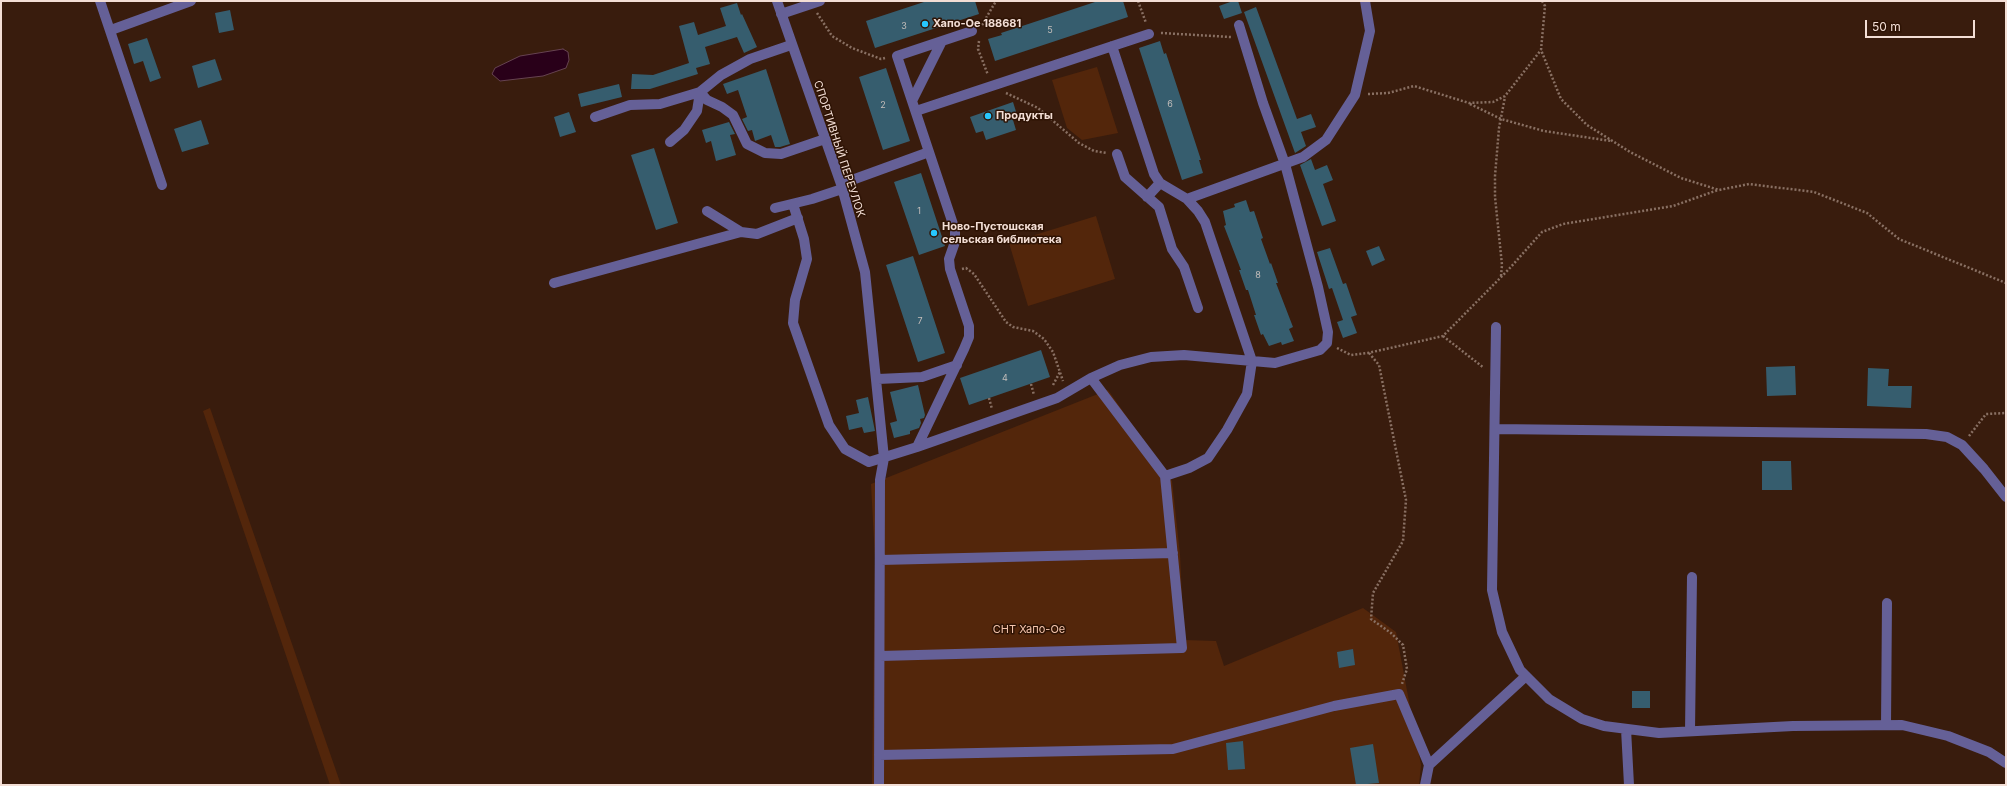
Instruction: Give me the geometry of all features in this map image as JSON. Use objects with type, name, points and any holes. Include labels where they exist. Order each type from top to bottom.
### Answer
[{"type":"street","points":[[100,1],[162,185]]},
{"type":"street","points":[[111,30],[191,1]]},
{"type":"street","name":"СПОРТИВНЫЙ ПЕРЕУЛОК","points":[[777,1],[841,186],[865,272],[878,379],[884,458],[880,480],[879,785]]},
{"type":"street","points":[[1187,199],[1303,157],[1326,140],[1355,95],[1370,31],[1365,1]]},
{"type":"street","points":[[781,14],[816,2]]},
{"type":"street","points":[[792,204],[804,239],[807,259],[795,300],[793,323],[829,426],[845,449],[869,462],[1058,398],[1091,378],[1120,365],[1151,357],[1184,355],[1275,362],[1320,350],[1327,343],[1328,332],[1318,287],[1285,164],[1263,103],[1239,25]]},
{"type":"street","points":[[917,447],[969,337],[969,326],[950,269],[949,259],[955,242],[955,230],[897,56],[976,30]]},
{"type":"street","points":[[916,111],[1149,34]]},
{"type":"street","points":[[912,100],[942,41]]},
{"type":"street","points":[[595,117],[630,105],[660,104],[700,92],[721,75],[738,66],[791,45]]},
{"type":"street","points":[[1112,46],[1154,174],[1160,183],[1187,199],[1198,211],[1205,222],[1252,361],[1247,394],[1227,430],[1208,458],[1189,468],[1165,476]]},
{"type":"street","points":[[700,92],[707,100],[722,107],[733,115],[747,144],[765,154],[781,154],[824,139]]},
{"type":"street","points":[[670,142],[684,130],[697,111],[700,92]]},
{"type":"street","points":[[775,208],[792,204],[929,152]]},
{"type":"street","points":[[1117,154],[1125,177],[1159,207],[1172,249],[1184,267],[1198,308]]},
{"type":"street","points":[[1147,197],[1160,183]]},
{"type":"street","points":[[707,212],[741,232]]},
{"type":"street","points":[[554,284],[741,232],[757,234],[798,218]]},
{"type":"street","points":[[1496,327],[1492,590],[1502,632],[1520,670],[1549,700],[1582,719],[1604,726],[1659,733],[1793,726],[1902,725],[1948,736],[1989,752],[2006,763]]},
{"type":"street","points":[[878,379],[922,377],[957,364]]},
{"type":"street","points":[[880,656],[1182,648],[1165,476],[1091,378]]},
{"type":"street","points":[[1495,429],[1926,434],[1947,437],[1962,445],[1984,469],[2006,497]]},
{"type":"street","points":[[880,560],[1172,553]]},
{"type":"street","points":[[1690,731],[1692,577]]},
{"type":"street","points":[[1886,725],[1887,603]]},
{"type":"street","points":[[1425,785],[1429,765],[1442,751],[1526,676]]},
{"type":"street","points":[[879,755],[1173,749],[1334,706],[1399,694],[1429,765]]},
{"type":"street","points":[[1626,729],[1629,785]]},
{"type":"path","points":[[996,1],[976,30],[978,49],[991,86],[1038,108],[1079,143],[1094,151],[1117,154]]},
{"type":"path","points":[[1138,1],[1149,34],[1168,32],[1244,38]]},
{"type":"path","points":[[1542,1],[1545,6],[1541,50],[1561,99],[1587,125],[1630,152],[1681,178],[1719,190]]},
{"type":"path","points":[[816,2],[832,36],[852,48],[881,58],[897,56]]},
{"type":"path","points":[[1469,103],[1493,102],[1505,96],[1541,50]]},
{"type":"path","points":[[1355,95],[1388,93],[1414,86],[1469,103],[1501,119],[1544,131],[1614,142]]},
{"type":"path","points":[[1501,277],[1502,265],[1495,176],[1505,96]]},
{"type":"path","points":[[1327,343],[1351,355],[1368,353],[1443,336],[1501,277],[1542,232],[1563,224],[1673,206],[1719,190],[1749,184],[1814,192],[1867,213],[1899,239],[2006,283]]},
{"type":"path","points":[[950,269],[966,268],[974,274],[1006,322],[1013,327],[1033,331],[1044,339],[1053,352],[1067,392]]},
{"type":"path","points":[[1443,336],[1470,356],[1496,379]]},
{"type":"path","points":[[1368,353],[1379,365],[1406,500],[1403,541],[1373,594],[1370,619],[1391,633],[1403,645],[1407,669],[1399,694]]},
{"type":"path","points":[[1047,387],[1054,385],[1060,372]]},
{"type":"path","points":[[1033,392],[1040,390]]},
{"type":"path","points":[[1962,445],[1986,414],[2006,413]]},
{"type":"green space","points":[[1097,67],[1118,133],[1082,140],[1067,128],[1052,80]]},
{"type":"green space","points":[[1096,216],[1115,279],[1028,306],[1009,243]]},
{"type":"green space","name":"СНТ Хапо-Ое","points":[[1108,390],[1172,481],[1180,554],[1184,640],[1216,641],[1224,666],[1363,608],[1396,632],[1421,765],[1419,785],[872,785],[875,559],[871,484]]},
{"type":"green space","points":[[210,408],[341,785],[330,785],[203,411]]},
{"type":"shaded area","points":[[563,49],[568,52],[569,60],[566,68],[543,76],[500,81],[492,74],[495,68],[520,56]]},
{"type":"building","points":[[927,1],[975,1],[979,14],[875,48],[866,21]]},
{"type":"building","points":[[1098,1],[1123,1],[1128,17],[995,61],[988,39],[1002,35],[1001,33]]},
{"type":"building","points":[[1233,1],[1238,1],[1242,13],[1224,19],[1219,6]]},
{"type":"building","points":[[737,3],[741,15],[742,14],[757,47],[744,53],[737,37],[705,47],[710,64],[696,68],[698,74],[650,89],[631,89],[632,74],[653,75],[689,63],[679,26],[694,22],[698,35],[726,26],[720,8]]},
{"type":"building","points":[[1256,7],[1297,119],[1311,114],[1316,127],[1301,132],[1306,146],[1295,153],[1244,12]]},
{"type":"building","points":[[230,10],[234,30],[219,33],[215,13]]},
{"type":"building","points":[[147,38],[161,78],[150,82],[143,61],[134,64],[128,44]]},
{"type":"building","points":[[1160,41],[1164,54],[1166,53],[1201,160],[1199,160],[1203,173],[1182,180],[1139,48]]},
{"type":"building","points":[[215,59],[222,80],[198,88],[192,66]]},
{"type":"building","points":[[886,68],[910,141],[883,150],[859,77]]},
{"type":"building","points":[[766,69],[790,144],[780,147],[775,147],[771,135],[755,141],[752,130],[748,131],[742,119],[747,117],[738,90],[727,94],[723,84]]},
{"type":"building","points":[[619,84],[622,97],[581,107],[578,94]]},
{"type":"building","points":[[1013,102],[1018,118],[1013,120],[1016,130],[986,140],[983,131],[976,133],[970,117]]},
{"type":"building","points":[[569,112],[576,132],[560,137],[554,117]]},
{"type":"building","points":[[201,120],[209,144],[182,152],[174,129]]},
{"type":"building","points":[[729,122],[735,134],[730,135],[736,155],[716,161],[711,141],[706,143],[702,130]]},
{"type":"building","points":[[654,148],[678,223],[656,230],[631,155]]},
{"type":"building","points":[[1311,159],[1315,170],[1327,165],[1333,180],[1323,184],[1336,221],[1322,226],[1300,165]]},
{"type":"building","points":[[921,173],[945,246],[919,255],[894,182]]},
{"type":"building","points":[[1246,200],[1250,212],[1254,211],[1263,238],[1261,239],[1293,327],[1289,329],[1294,341],[1282,345],[1281,342],[1269,346],[1263,334],[1261,335],[1248,290],[1246,290],[1239,270],[1241,270],[1224,226],[1226,225],[1223,211],[1235,207],[1234,204]]},
{"type":"building","points":[[1379,246],[1385,260],[1372,266],[1366,251]]},
{"type":"building","points":[[1330,248],[1343,284],[1346,283],[1357,315],[1351,317],[1357,333],[1343,338],[1337,322],[1343,320],[1332,288],[1329,289],[1317,252]]},
{"type":"building","points":[[913,256],[945,353],[918,362],[886,265]]},
{"type":"building","points":[[1041,350],[1050,377],[969,405],[960,378]]},
{"type":"building","points":[[1795,366],[1796,395],[1767,396],[1766,367]]},
{"type":"building","points":[[1868,368],[1889,369],[1888,386],[1912,386],[1911,408],[1867,406]]},
{"type":"building","points":[[918,385],[925,415],[924,418],[920,419],[921,423],[919,428],[910,431],[910,434],[894,438],[890,423],[897,421],[890,392]]},
{"type":"building","points":[[868,397],[875,431],[864,433],[862,427],[849,430],[846,416],[859,413],[856,400]]},
{"type":"building","points":[[1762,461],[1791,461],[1792,490],[1762,490]]},
{"type":"building","points":[[1353,649],[1355,665],[1339,668],[1337,652]]},
{"type":"building","points":[[1632,691],[1650,691],[1650,708],[1632,708]]},
{"type":"building","points":[[1243,741],[1245,769],[1228,770],[1226,743]]},
{"type":"building","points":[[1373,744],[1379,783],[1356,785],[1350,748]]},
{"type":"place","name":"Хапо-Ое 188681","points":[[925,24]]},
{"type":"place","name":"Продукты","points":[[988,116]]},
{"type":"place","name":"Ново-Пустошская сельская библиотека","points":[[934,233]]}]
